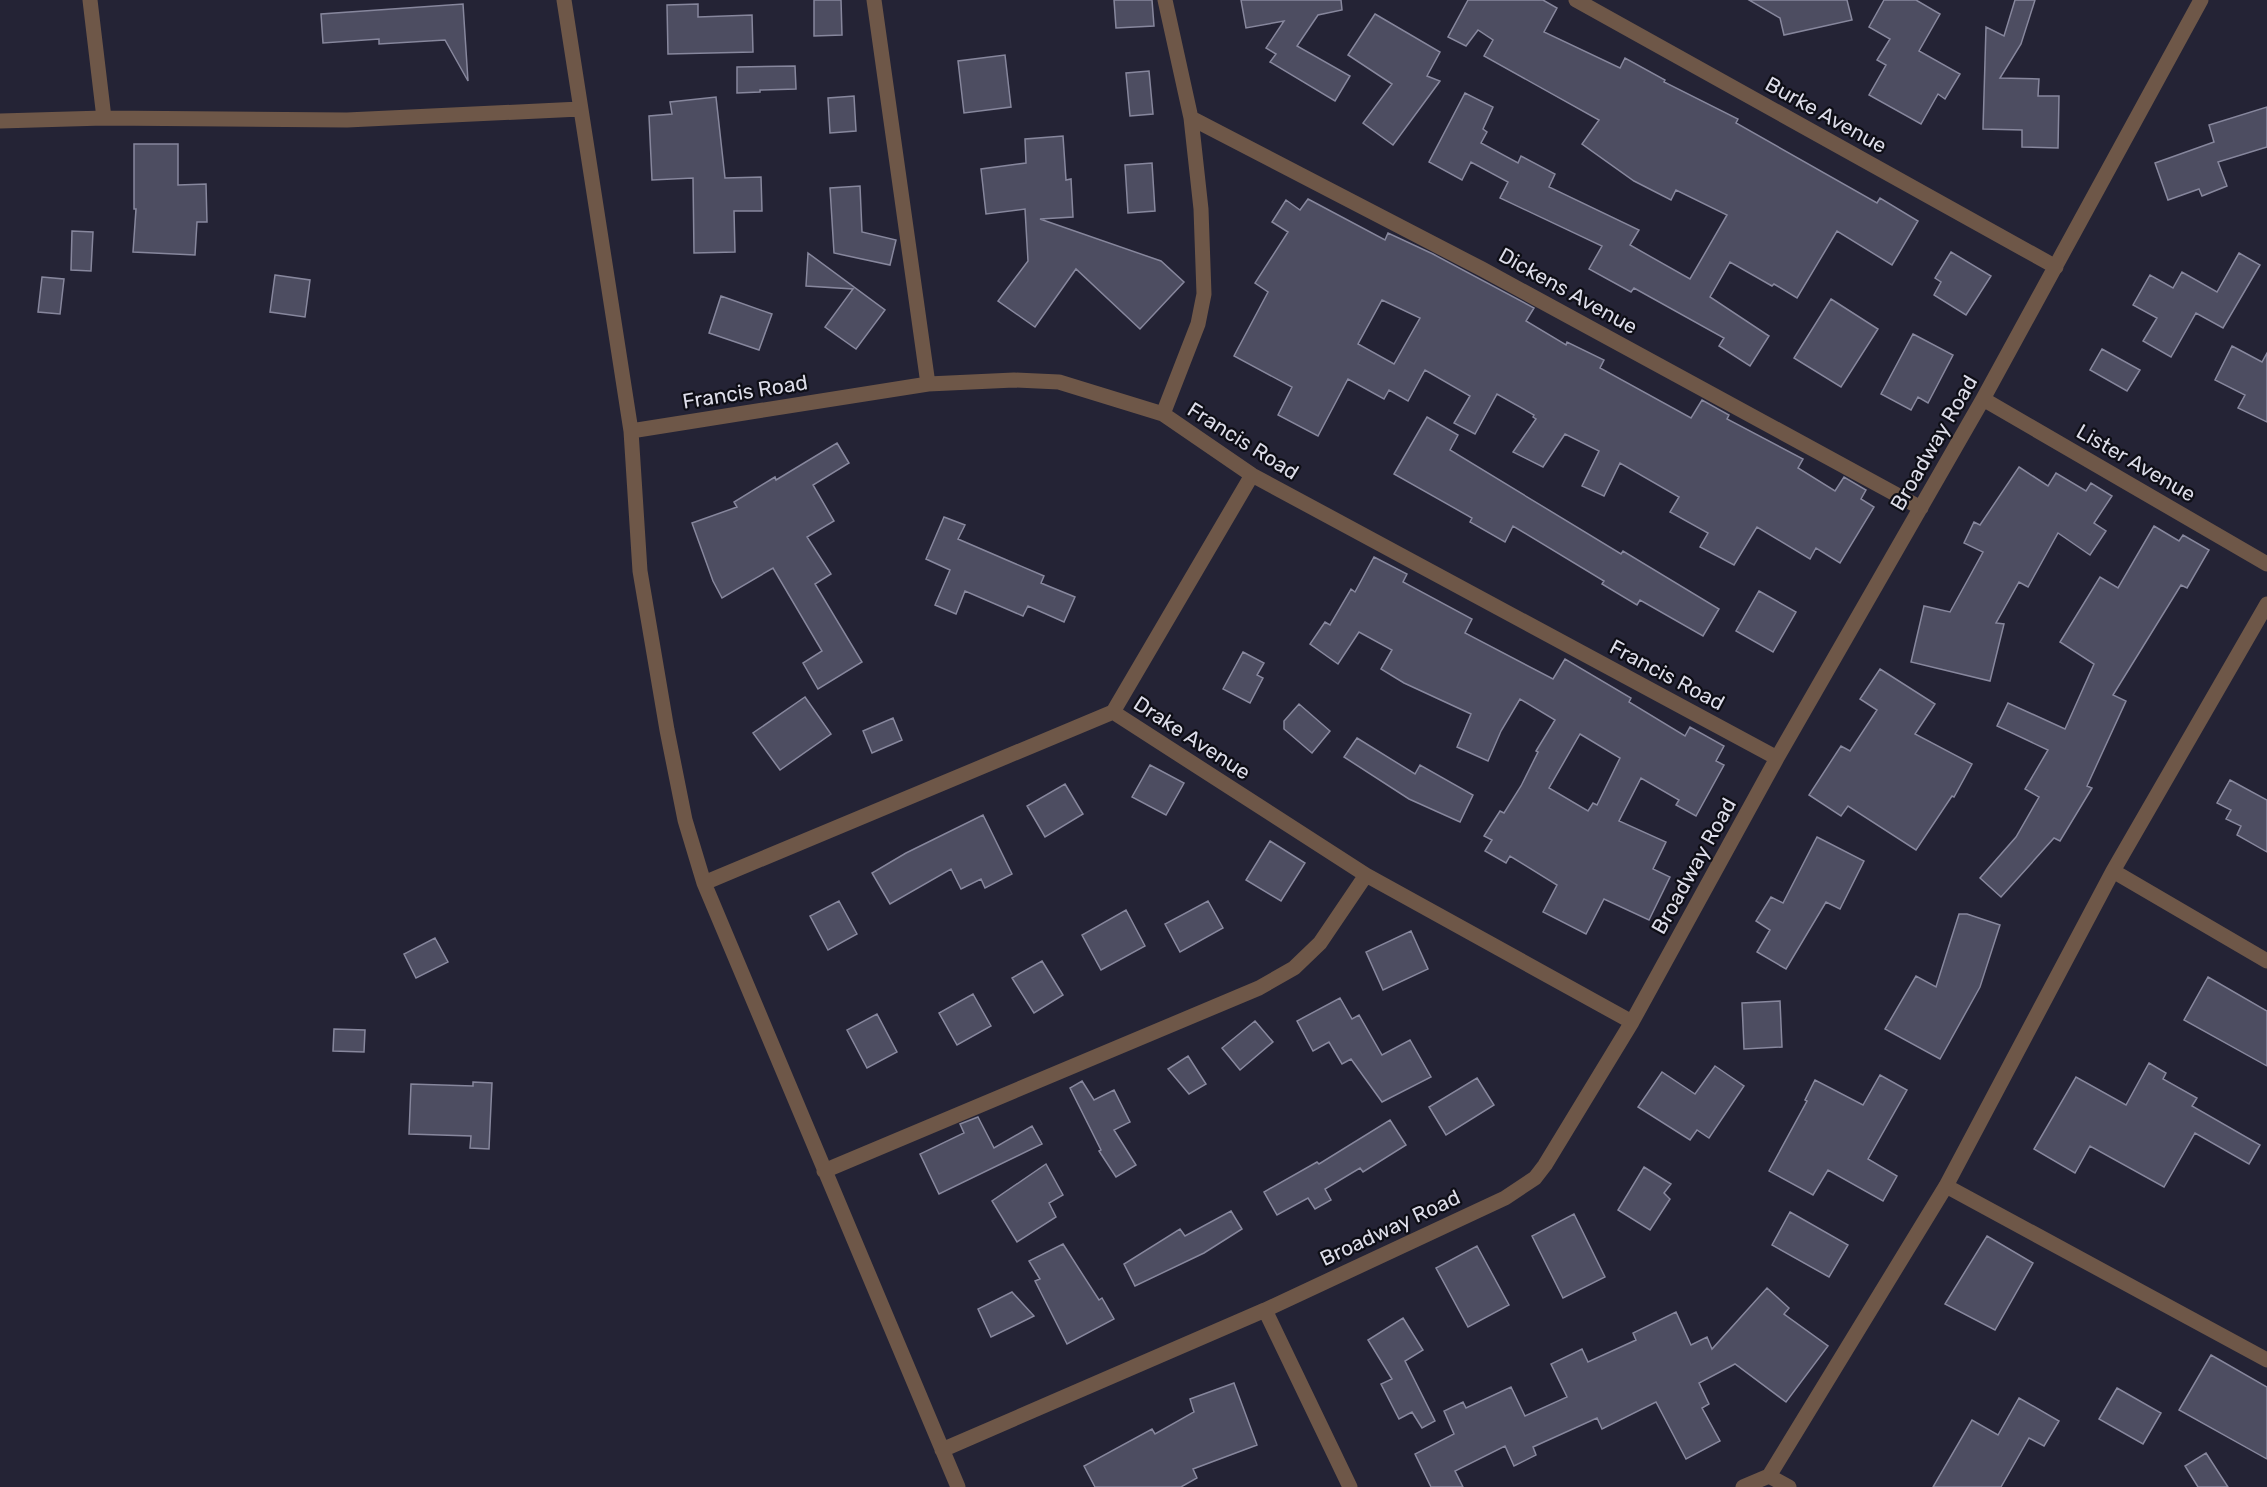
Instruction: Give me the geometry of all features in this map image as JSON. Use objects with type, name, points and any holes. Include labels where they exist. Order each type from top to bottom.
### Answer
[{"type":"street","points":[[90,0],[104,118]]},
{"type":"street","points":[[564,0],[631,431],[640,571],[685,820],[704,883],[958,1487]]},
{"type":"street","points":[[874,0],[928,384]]},
{"type":"street","points":[[1162,414],[1198,324],[1204,294],[1201,209],[1191,118],[1165,0]]},
{"type":"street","name":"Burke Avenue","points":[[1576,0],[2056,267]]},
{"type":"street","name":"Broadway Road","points":[[942,1450],[1265,1310],[1521,1189],[1534,1178],[1545,1165],[1632,1022],[1777,758],[1983,399],[2201,0]]},
{"type":"street","points":[[0,121],[104,118],[347,120],[580,109]]},
{"type":"street","name":"Dickens Avenue","points":[[1191,118],[1482,269],[1922,508]]},
{"type":"street","name":"Francis Road","points":[[631,431],[928,384],[1014,380],[1059,382],[1162,414],[1251,475],[1777,758]]},
{"type":"street","name":"Lister Avenue","points":[[1983,399],[2267,564]]},
{"type":"street","points":[[1113,712],[1251,475]]},
{"type":"street","points":[[1743,1487],[1769,1476],[1946,1186],[2113,871],[2267,604]]},
{"type":"street","name":"Drake Avenue","points":[[704,883],[1113,712],[1366,875],[1632,1022]]},
{"type":"street","points":[[2113,871],[2267,961]]},
{"type":"street","points":[[824,1172],[1259,988],[1294,968],[1320,944],[1366,875]]},
{"type":"street","points":[[1946,1186],[2267,1360]]},
{"type":"street","points":[[1265,1310],[1350,1487]]},
{"type":"street","points":[[1769,1476],[1789,1487]]},
{"type":"building","points":[[814,0],[841,0],[842,35],[814,36]]},
{"type":"building","points":[[1114,0],[1152,0],[1154,26],[1116,28]]},
{"type":"building","points":[[1241,0],[1341,0],[1342,10],[1318,15],[1297,46],[1350,76],[1335,101],[1270,62],[1276,54],[1266,48],[1284,21],[1246,28]]},
{"type":"building","points":[[1468,0],[1543,0],[1557,8],[1544,32],[1620,68],[1625,58],[1665,80],[1664,82],[1738,119],[1736,123],[1877,203],[1880,198],[1918,221],[1892,265],[1837,231],[1797,298],[1730,262],[1710,297],[1769,336],[1750,366],[1719,346],[1724,338],[1634,288],[1631,292],[1589,269],[1602,246],[1500,198],[1508,182],[1471,162],[1462,180],[1429,162],[1465,93],[1493,107],[1483,129],[1487,132],[1481,143],[1518,163],[1521,156],[1555,174],[1549,187],[1639,230],[1630,245],[1690,279],[1727,215],[1676,190],[1671,200],[1634,181],[1582,144],[1599,120],[1484,56],[1493,40],[1478,30],[1466,46],[1448,37]]},
{"type":"building","points":[[1749,0],[1847,0],[1852,20],[1784,35],[1780,18]]},
{"type":"building","points":[[1884,0],[1916,0],[1940,14],[1919,51],[1960,74],[1945,99],[1938,94],[1921,124],[1869,95],[1886,65],[1877,60],[1890,39],[1869,27]]},
{"type":"building","points":[[2015,0],[2035,0],[2021,44],[2000,78],[2039,79],[2038,96],[2059,96],[2058,148],[2022,147],[2022,130],[1983,129],[1986,27],[2004,36]]},
{"type":"building","points":[[463,4],[468,81],[445,40],[379,44],[379,39],[323,43],[321,14]]},
{"type":"building","points":[[698,4],[698,17],[752,15],[753,52],[668,54],[667,5]]},
{"type":"building","points":[[1375,14],[1440,52],[1427,76],[1440,81],[1393,145],[1363,123],[1392,84],[1348,55]]},
{"type":"building","points":[[1005,55],[1011,107],[964,113],[958,61]]},
{"type":"building","points":[[795,66],[796,89],[737,93],[737,67]]},
{"type":"building","points":[[1149,71],[1153,114],[1130,116],[1126,73]]},
{"type":"building","points":[[854,96],[856,131],[830,133],[828,98]]},
{"type":"building","points":[[716,97],[725,178],[761,177],[762,211],[734,211],[735,252],[694,253],[693,178],[652,180],[649,116],[672,114],[670,102]]},
{"type":"building","points":[[2267,107],[2267,147],[2218,162],[2227,186],[2202,196],[2199,189],[2168,200],[2155,163],[2214,142],[2209,125]]},
{"type":"building","points":[[1063,136],[1066,180],[1071,179],[1073,217],[1040,219],[1161,261],[1184,282],[1140,329],[1076,269],[1035,327],[998,301],[1028,261],[1025,209],[986,214],[981,169],[1026,163],[1025,139]]},
{"type":"building","points":[[134,144],[178,144],[178,185],[206,184],[207,222],[197,222],[195,255],[133,252],[136,209],[134,209]]},
{"type":"building","points":[[1152,163],[1155,211],[1128,213],[1125,165]]},
{"type":"building","points":[[860,186],[862,232],[896,240],[890,265],[834,253],[830,188]]},
{"type":"building","points":[[1308,199],[1385,240],[1388,233],[1433,254],[1534,308],[1526,321],[1566,345],[1567,342],[1604,360],[1600,368],[1691,418],[1702,400],[1729,415],[1727,419],[1803,459],[1798,468],[1835,491],[1844,477],[1866,490],[1861,499],[1874,507],[1840,563],[1816,548],[1810,559],[1757,527],[1734,565],[1700,547],[1708,533],[1670,512],[1679,497],[1620,463],[1604,496],[1582,486],[1599,451],[1565,434],[1543,467],[1513,452],[1536,419],[1534,415],[1497,394],[1475,434],[1454,423],[1470,396],[1425,370],[1408,401],[1389,390],[1384,399],[1348,379],[1318,436],[1278,415],[1292,387],[1234,356],[1268,292],[1255,283],[1288,232],[1272,222],[1286,200],[1300,210]],"holes":[[[1382,300],[1420,318],[1394,364],[1358,344]]]},
{"type":"building","points":[[72,231],[93,232],[91,271],[71,270]]},
{"type":"building","points":[[1951,252],[1991,276],[1966,315],[1934,295],[1941,282],[1935,278]]},
{"type":"building","points":[[808,253],[885,310],[856,349],[825,327],[853,289],[806,286]]},
{"type":"building","points":[[2239,253],[2260,265],[2223,328],[2196,313],[2171,357],[2143,341],[2157,318],[2133,305],[2150,275],[2173,288],[2182,272],[2217,292]]},
{"type":"building","points":[[275,275],[310,280],[305,317],[270,312]]},
{"type":"building","points":[[42,277],[64,279],[60,314],[38,312]]},
{"type":"building","points":[[721,296],[772,314],[759,350],[709,333]]},
{"type":"building","points":[[1831,299],[1878,329],[1841,387],[1794,358]]},
{"type":"building","points":[[1913,334],[1953,355],[1928,403],[1918,397],[1911,410],[1881,394]]},
{"type":"building","points":[[2232,346],[2262,362],[2267,353],[2267,422],[2238,408],[2245,395],[2215,380]]},
{"type":"building","points":[[2102,349],[2140,370],[2127,391],[2090,370]]},
{"type":"building","points":[[1427,417],[1458,435],[1450,450],[1621,554],[1623,551],[1719,609],[1703,636],[1640,600],[1637,605],[1602,584],[1604,581],[1513,526],[1505,542],[1470,522],[1472,518],[1394,474]]},
{"type":"building","points":[[837,443],[849,463],[813,485],[834,521],[807,537],[831,574],[815,584],[862,662],[818,689],[803,663],[822,651],[773,568],[722,598],[713,581],[692,523],[737,507],[734,502]]},
{"type":"building","points":[[2019,467],[2048,486],[2056,473],[2086,491],[2091,483],[2112,496],[2094,523],[2106,531],[2090,555],[2058,533],[2028,587],[2019,582],[1996,623],[2004,624],[1990,681],[1911,662],[1924,606],[1950,612],[1983,552],[1964,543],[1974,522],[1980,525]]},
{"type":"building","points":[[944,517],[965,525],[958,539],[1044,576],[1041,583],[1075,597],[1064,622],[1028,606],[1023,616],[965,591],[956,614],[935,605],[950,570],[926,559]]},
{"type":"building","points":[[2154,526],[2179,541],[2183,535],[2209,550],[2187,588],[2181,585],[2113,695],[2126,701],[2087,786],[2092,788],[2060,841],[2054,838],[2001,897],[1980,878],[2016,837],[2039,797],[2025,789],[2048,750],[1997,726],[2008,703],[2065,729],[2094,664],[2060,642],[2100,577],[2118,588]]},
{"type":"building","points":[[1374,557],[1407,574],[1403,582],[1472,619],[1465,633],[1553,679],[1565,659],[1631,698],[1629,702],[1685,736],[1690,727],[1724,746],[1716,761],[1724,765],[1696,816],[1676,805],[1679,800],[1641,778],[1619,821],[1666,842],[1653,869],[1670,877],[1649,920],[1604,899],[1586,934],[1543,912],[1557,885],[1510,856],[1506,863],[1485,851],[1492,840],[1484,836],[1500,811],[1504,813],[1521,786],[1538,752],[1536,751],[1555,720],[1520,699],[1501,731],[1488,761],[1457,747],[1471,714],[1404,683],[1381,669],[1392,650],[1359,632],[1338,664],[1310,644],[1325,622],[1330,625],[1351,589],[1355,592]],"holes":[[[1580,734],[1620,758],[1597,805],[1593,803],[1588,811],[1549,788]]]},
{"type":"building","points":[[1759,591],[1796,612],[1773,652],[1736,631]]},
{"type":"building","points":[[1243,652],[1264,663],[1257,675],[1263,678],[1250,703],[1223,689]]},
{"type":"building","points":[[1880,669],[1935,704],[1915,734],[1972,764],[1954,797],[1952,796],[1916,850],[1848,806],[1841,816],[1809,795],[1841,746],[1850,751],[1877,710],[1860,699]]},
{"type":"building","points":[[805,697],[831,734],[780,770],[753,733]]},
{"type":"building","points":[[1299,704],[1330,731],[1312,753],[1284,729],[1284,721]]},
{"type":"building","points":[[893,718],[902,740],[872,753],[863,731]]},
{"type":"building","points":[[1357,738],[1415,774],[1420,765],[1473,795],[1460,822],[1409,799],[1344,757]]},
{"type":"building","points":[[1150,765],[1184,783],[1166,815],[1132,797]]},
{"type":"building","points":[[2230,780],[2267,800],[2267,852],[2237,835],[2241,826],[2226,819],[2231,810],[2217,803]]},
{"type":"building","points":[[1065,784],[1083,814],[1045,837],[1027,806]]},
{"type":"building","points":[[983,815],[1012,874],[985,888],[981,879],[961,889],[951,869],[890,904],[872,873],[906,853]]},
{"type":"building","points":[[1817,837],[1864,861],[1840,909],[1826,902],[1786,969],[1757,952],[1770,930],[1756,921],[1771,897],[1783,903]]},
{"type":"building","points":[[1270,841],[1305,863],[1281,901],[1246,880]]},
{"type":"building","points":[[839,901],[857,934],[828,950],[810,916]]},
{"type":"building","points":[[1208,901],[1223,928],[1180,952],[1165,924]]},
{"type":"building","points":[[1126,910],[1145,946],[1101,970],[1082,935]]},
{"type":"building","points":[[1959,914],[1967,914],[2000,925],[1980,987],[1940,1059],[1885,1029],[1916,976],[1936,987]]},
{"type":"building","points":[[1411,931],[1428,969],[1383,990],[1366,952]]},
{"type":"building","points":[[435,938],[448,962],[416,978],[404,954]]},
{"type":"building","points":[[1042,961],[1063,995],[1034,1013],[1012,978]]},
{"type":"building","points":[[2208,977],[2267,1011],[2267,1066],[2184,1020]]},
{"type":"building","points":[[973,994],[991,1026],[957,1045],[939,1013]]},
{"type":"building","points":[[1340,998],[1352,1019],[1359,1015],[1382,1055],[1410,1040],[1431,1077],[1382,1102],[1351,1059],[1342,1064],[1329,1042],[1313,1051],[1297,1021]]},
{"type":"building","points":[[1780,1001],[1782,1047],[1744,1049],[1742,1003]]},
{"type":"building","points":[[877,1014],[897,1052],[867,1068],[847,1030]]},
{"type":"building","points":[[1255,1021],[1273,1042],[1240,1070],[1222,1048]]},
{"type":"building","points":[[334,1029],[365,1030],[364,1052],[333,1051]]},
{"type":"building","points":[[1188,1056],[1206,1084],[1189,1094],[1168,1069]]},
{"type":"building","points":[[2149,1063],[2166,1073],[2163,1079],[2197,1098],[2192,1106],[2260,1145],[2249,1164],[2195,1133],[2164,1187],[2090,1146],[2075,1173],[2034,1149],[2076,1077],[2126,1105]]},
{"type":"building","points":[[1715,1066],[1744,1086],[1709,1138],[1697,1130],[1690,1140],[1638,1107],[1662,1072],[1695,1094]]},
{"type":"building","points":[[1880,1075],[1907,1090],[1868,1159],[1897,1176],[1883,1201],[1828,1170],[1813,1195],[1769,1171],[1807,1101],[1805,1100],[1815,1080],[1863,1105]]},
{"type":"building","points":[[1477,1078],[1494,1105],[1446,1135],[1429,1107]]},
{"type":"building","points":[[1082,1081],[1094,1100],[1114,1090],[1130,1122],[1114,1130],[1136,1165],[1116,1177],[1099,1151],[1101,1150],[1070,1088]]},
{"type":"building","points":[[473,1082],[492,1083],[489,1149],[470,1148],[471,1136],[409,1134],[411,1084],[473,1086]]},
{"type":"building","points":[[978,1117],[994,1148],[1032,1126],[1042,1144],[939,1194],[920,1154],[964,1133],[960,1124]]},
{"type":"building","points":[[1390,1120],[1406,1145],[1363,1172],[1360,1168],[1325,1189],[1331,1200],[1315,1209],[1308,1198],[1277,1215],[1264,1192],[1317,1162],[1319,1164]]},
{"type":"building","points":[[1046,1164],[1063,1195],[1049,1203],[1056,1217],[1017,1242],[992,1201]]},
{"type":"building","points":[[1644,1167],[1671,1184],[1664,1193],[1670,1199],[1650,1230],[1618,1210]]},
{"type":"building","points":[[1231,1211],[1242,1229],[1204,1253],[1135,1286],[1124,1264],[1180,1229],[1185,1236]]},
{"type":"building","points":[[1790,1212],[1848,1245],[1829,1277],[1772,1245]]},
{"type":"building","points":[[1574,1214],[1605,1277],[1563,1298],[1532,1236]]},
{"type":"building","points":[[1987,1236],[2033,1263],[1995,1330],[1945,1304]]},
{"type":"building","points":[[1063,1244],[1099,1300],[1102,1298],[1114,1319],[1067,1344],[1035,1281],[1040,1279],[1029,1261]]},
{"type":"building","points":[[1477,1246],[1509,1305],[1468,1327],[1436,1268]]},
{"type":"building","points":[[1767,1288],[1789,1308],[1784,1314],[1828,1346],[1786,1402],[1735,1364],[1699,1383],[1709,1404],[1702,1408],[1720,1441],[1686,1459],[1656,1402],[1602,1429],[1597,1418],[1533,1447],[1536,1455],[1514,1466],[1505,1446],[1455,1471],[1463,1487],[1431,1487],[1415,1454],[1454,1434],[1444,1411],[1463,1402],[1466,1408],[1511,1387],[1525,1416],[1567,1397],[1551,1364],[1582,1349],[1588,1362],[1636,1340],[1633,1333],[1676,1312],[1691,1345],[1707,1337],[1712,1349]]},
{"type":"building","points":[[1012,1292],[1034,1316],[991,1337],[978,1309]]},
{"type":"building","points":[[1403,1318],[1423,1350],[1405,1361],[1435,1421],[1422,1428],[1412,1412],[1399,1419],[1381,1384],[1392,1379],[1368,1340]]},
{"type":"building","points":[[2211,1355],[2267,1387],[2267,1459],[2179,1410]]},
{"type":"building","points":[[1234,1383],[1257,1445],[1193,1469],[1197,1478],[1181,1487],[1095,1487],[1084,1466],[1152,1429],[1155,1434],[1194,1412],[1190,1399]]},
{"type":"building","points":[[2117,1388],[2161,1413],[2143,1444],[2099,1419]]},
{"type":"building","points":[[2019,1398],[2059,1421],[2044,1446],[2029,1438],[2001,1487],[1933,1487],[1972,1420],[1998,1435]]},
{"type":"building","points":[[2206,1453],[2228,1487],[2198,1487],[2185,1466]]}]
